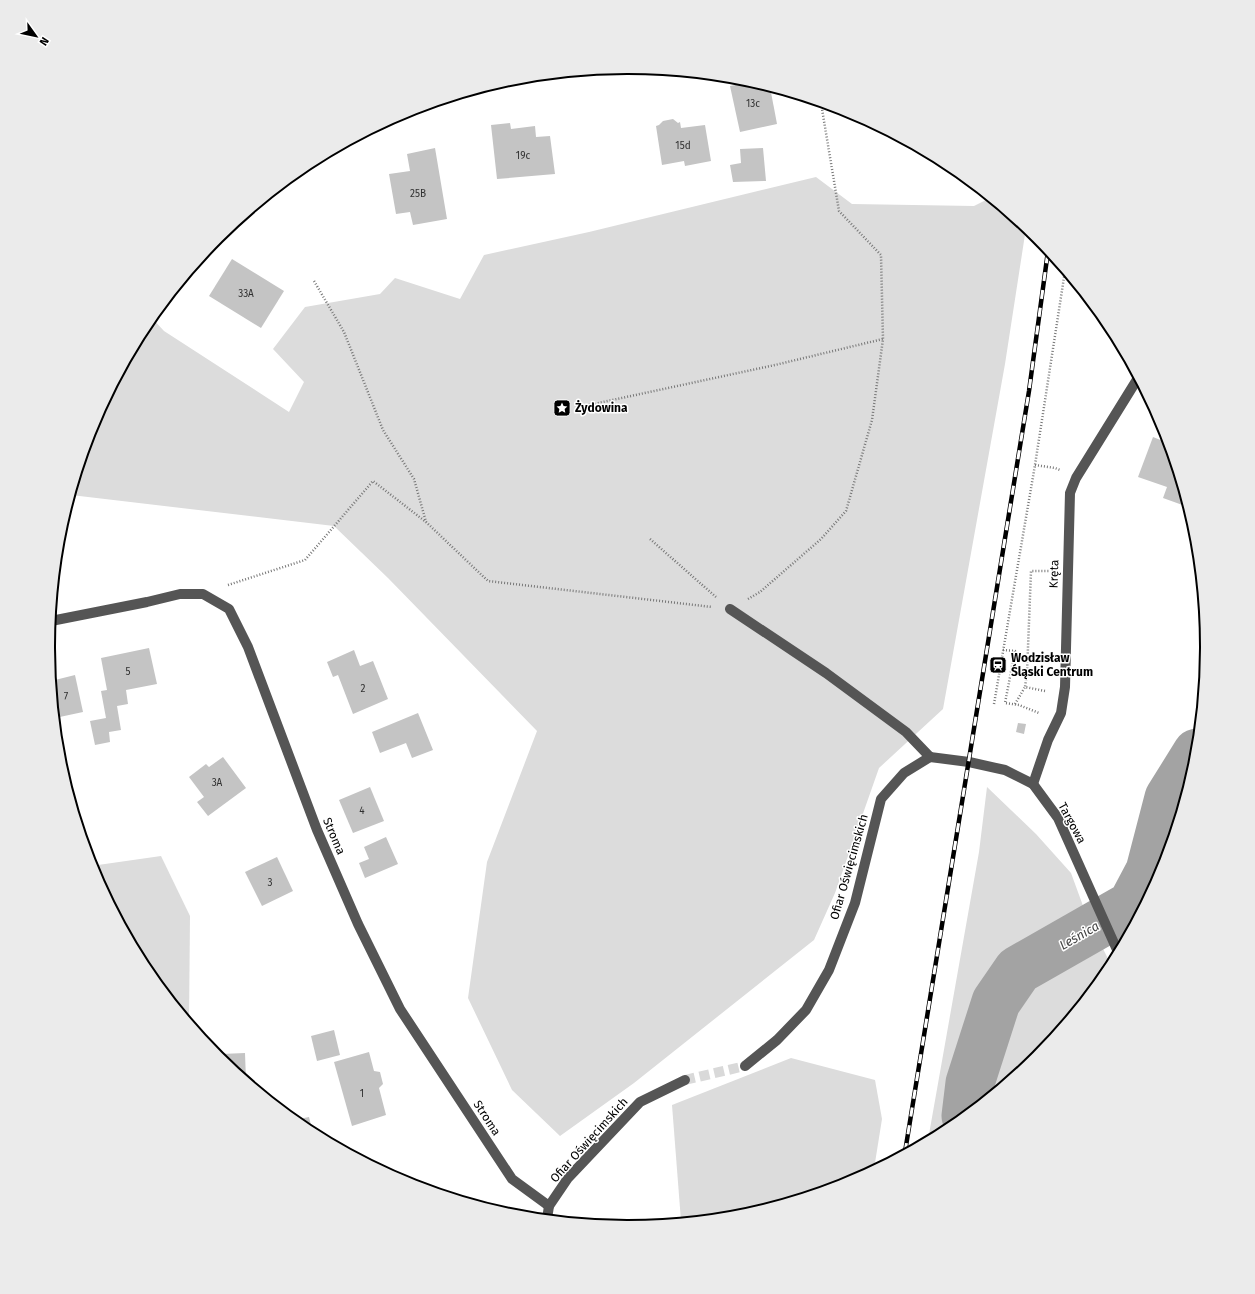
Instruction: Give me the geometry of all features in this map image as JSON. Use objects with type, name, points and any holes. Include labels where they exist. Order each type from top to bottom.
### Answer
[{"type":"street","name":"Kręta","points":[[1033,784],[1048,740],[1061,713],[1065,687],[1070,492],[1083,466],[1135,383]]},
{"type":"street","name":"Stroma","points":[[56,619],[147,602],[180,594],[203,594],[229,609],[248,647],[317,830],[358,924],[400,1009],[512,1180],[549,1206]]},
{"type":"street","points":[[730,609],[826,673],[906,732],[930,758]]},
{"type":"street","name":"Ofiar Oświęcimskich","points":[[745,1066],[777,1040],[806,1010],[829,970],[855,903],[881,798],[904,773],[930,758]]},
{"type":"street","name":"Targowa","points":[[930,758],[969,762],[1006,770],[1033,784],[1058,818],[1115,947]]},
{"type":"street","name":"Ofiar Oświęcimskich","points":[[548,1214],[549,1206],[568,1178],[640,1102],[685,1080]]},
{"type":"path","points":[[203,594],[305,560],[373,481],[426,522],[488,581],[730,609],[760,592],[821,539],[846,511],[872,420],[883,339],[881,255],[839,210],[822,109]]},
{"type":"path","points":[[994,704],[1035,465],[1064,277]]},
{"type":"path","points":[[314,281],[344,332],[383,430],[414,479],[426,522]]},
{"type":"path","points":[[589,406],[775,365],[883,339]]},
{"type":"path","points":[[1035,465],[1055,468]]},
{"type":"path","points":[[650,539],[730,609]]},
{"type":"path","points":[[1015,704],[1025,687],[1027,673],[1031,571],[1067,572]]},
{"type":"path","points":[[1003,650],[1015,651],[1006,703],[1015,704],[1048,716],[1061,713]]},
{"type":"path","points":[[1025,687],[1051,692]]},
{"type":"shaded area","points":[[816,177],[852,204],[974,206],[985,200],[1025,235],[1005,364],[943,709],[879,768],[835,893],[814,940],[634,1083],[560,1136],[512,1090],[468,998],[487,862],[537,731],[388,578],[334,526],[76,496],[85,463],[114,394],[156,322],[164,331],[289,412],[304,382],[273,349],[305,307],[380,294],[395,278],[460,299],[484,255],[589,232]]},
{"type":"shaded area","points":[[987,787],[1036,834],[1071,873],[1086,914],[1108,959],[1082,996],[1032,1052],[976,1101],[929,1134],[979,852]]},
{"type":"shaded area","points":[[161,856],[190,916],[189,1015],[173,996],[151,965],[114,900],[99,865]]},
{"type":"shaded area","points":[[791,1058],[875,1080],[882,1119],[875,1163],[847,1176],[776,1200],[702,1215],[681,1217],[672,1105]]},
{"type":"building","points":[[734,85],[771,93],[777,124],[740,132],[730,86]]},
{"type":"building","points":[[673,119],[678,123],[680,122],[681,128],[705,125],[711,161],[685,166],[684,161],[662,165],[656,126],[663,121]]},
{"type":"building","points":[[510,123],[511,129],[535,126],[536,137],[550,136],[555,174],[497,179],[491,125]]},
{"type":"building","points":[[435,148],[447,219],[413,225],[410,212],[396,214],[389,174],[410,171],[407,154]]},
{"type":"building","points":[[763,148],[766,181],[733,182],[730,165],[741,163],[740,149]]},
{"type":"building","points":[[232,259],[284,291],[261,328],[209,296]]},
{"type":"building","points":[[1153,437],[1161,440],[1170,463],[1181,505],[1163,498],[1167,487],[1138,477]]},
{"type":"building","points":[[149,648],[157,684],[126,690],[128,704],[117,706],[121,730],[109,732],[110,742],[95,745],[90,721],[106,718],[101,691],[107,690],[101,658]]},
{"type":"building","points":[[354,650],[360,666],[373,661],[388,699],[353,714],[338,675],[333,677],[327,662]]},
{"type":"building","points":[[75,675],[83,712],[59,717],[56,680]]},
{"type":"building","points":[[418,713],[433,750],[412,758],[406,743],[380,753],[372,732]]},
{"type":"building","points":[[1018,723],[1026,724],[1024,734],[1016,732]]},
{"type":"building","points":[[223,757],[246,788],[208,816],[197,802],[204,797],[189,777],[206,764],[209,767]]},
{"type":"building","points":[[370,787],[384,821],[353,833],[339,800]]},
{"type":"building","points":[[386,837],[398,864],[365,878],[359,863],[369,859],[364,847]]},
{"type":"building","points":[[277,857],[293,891],[262,906],[245,872]]},
{"type":"building","points":[[334,1030],[340,1055],[317,1061],[311,1036]]},
{"type":"building","points":[[369,1052],[374,1071],[380,1072],[383,1084],[379,1088],[386,1115],[352,1126],[334,1062]]},
{"type":"building","points":[[245,1053],[246,1073],[225,1054]]},
{"type":"building","points":[[309,1117],[311,1124],[309,1123],[303,1118]]},
{"type":"waterway","name":"Leśnica","points":[[967,1108],[970,1083],[996,1002],[1018,970],[1132,905],[1150,871],[1169,798],[1186,770]]},
{"type":"tunnel","points":[[685,1080],[745,1066]]},
{"type":"railway","points":[[906,1147],[1029,391],[1047,258]]},
{"type":"place","name":"Żydowina","points":[[562,408]]},
{"type":"place","name":"Wodzisław Śląski Centrum","points":[[998,665]]}]
